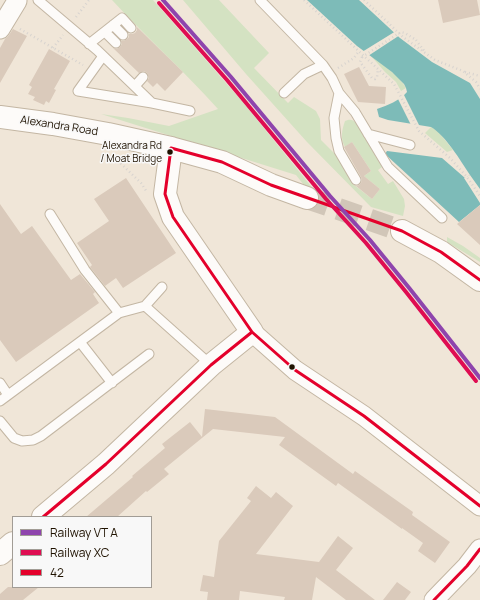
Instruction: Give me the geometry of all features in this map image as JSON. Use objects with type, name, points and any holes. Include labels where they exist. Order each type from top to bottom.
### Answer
[{"type":"street","points":[[2,23],[18,1]]},
{"type":"street","name":"Alexandra Road","points":[[0,117],[99,132],[171,148],[222,162],[271,185],[307,198]]},
{"type":"street","points":[[171,148],[165,194],[173,217],[252,332],[296,370],[364,416],[480,506]]},
{"type":"street","points":[[402,231],[441,252],[480,280]]},
{"type":"street","points":[[44,516],[106,464],[211,365],[252,332]]},
{"type":"street","points":[[0,554],[12,543]]},
{"type":"street","points":[[434,600],[467,566],[480,549]]},
{"type":"lane","points":[[38,0],[100,53],[152,103]]},
{"type":"lane","points":[[260,0],[323,65],[339,93],[355,112],[388,166],[442,218]]},
{"type":"lane","points":[[89,44],[122,18],[131,28]]},
{"type":"lane","points":[[113,25],[123,35]]},
{"type":"lane","points":[[105,32],[116,43]]},
{"type":"lane","points":[[100,53],[78,91],[190,111]]},
{"type":"lane","points":[[284,93],[304,74],[323,65]]},
{"type":"lane","points":[[135,86],[143,77]]},
{"type":"lane","points":[[339,93],[334,118],[336,138],[339,151],[356,180]]},
{"type":"lane","points":[[368,134],[410,144]]},
{"type":"lane","points":[[50,214],[85,270],[119,313]]},
{"type":"lane","points":[[0,401],[119,313],[144,306],[162,287]]},
{"type":"lane","points":[[144,306],[211,365]]},
{"type":"lane","points":[[80,342],[112,383]]},
{"type":"lane","points":[[0,421],[14,438],[22,441],[33,440],[41,436],[149,354]]},
{"type":"lane","points":[[0,383],[8,395]]},
{"type":"path","points":[[304,0],[394,84],[419,131],[450,158],[467,177],[480,196]]},
{"type":"path","points":[[364,0],[403,37],[435,60],[463,72],[480,76]]},
{"type":"path","points":[[2,23],[85,66],[91,54],[100,53]]},
{"type":"path","points":[[378,68],[377,77],[375,80],[360,62],[362,57],[401,32],[416,40],[427,54]]},
{"type":"path","points":[[329,74],[354,58],[359,51]]},
{"type":"path","points":[[463,72],[476,82],[480,89]]},
{"type":"path","points":[[99,132],[98,145],[114,156],[141,183],[155,205],[168,203]]},
{"type":"green space","points":[[112,0],[153,0],[241,100],[315,191],[307,189],[296,175],[101,114],[169,126],[218,109]]},
{"type":"green space","points":[[183,0],[219,0],[269,53],[254,68],[288,103],[294,97],[316,111],[320,119],[321,140],[339,158],[353,184],[372,199],[380,189],[364,176],[371,171],[352,142],[345,147],[342,140],[342,131],[345,121],[351,120],[356,123],[382,167],[378,170],[388,184],[393,181],[404,199],[405,206],[403,216],[371,207],[307,142],[246,74]]},
{"type":"green space","points":[[371,56],[395,75],[406,88],[401,91],[396,82]]},
{"type":"green space","points":[[431,127],[437,130],[453,150],[447,152],[425,133]]},
{"type":"green space","points":[[447,237],[480,258],[480,262],[447,242]]},
{"type":"water","points":[[307,0],[359,0],[400,38],[432,62],[470,83],[480,99],[480,205],[459,222],[385,154],[387,151],[442,158],[465,178],[470,175],[457,156],[442,136],[431,127],[388,120],[379,117],[377,109],[397,100],[407,92],[404,84],[392,72],[357,46]]},
{"type":"pier","points":[[396,31],[400,35],[368,56],[362,52]]},
{"type":"pier","points":[[403,93],[420,127],[411,125],[397,97]]},
{"type":"pier","points":[[470,175],[480,189],[480,203],[464,178]]},
{"type":"building","points":[[438,0],[477,0],[480,15],[443,23]]},
{"type":"building","points":[[137,27],[183,72],[165,91],[157,83],[153,87],[147,81],[149,78],[147,73],[144,71],[139,73],[113,48],[117,49],[120,47],[122,44],[121,41],[127,39],[129,34],[135,33]]},
{"type":"building","points":[[13,29],[27,36],[0,83],[0,48]]},
{"type":"building","points":[[49,49],[70,61],[54,89],[56,90],[49,103],[46,101],[44,105],[33,100],[35,97],[28,94],[32,87],[29,85]]},
{"type":"building","points":[[359,67],[369,86],[386,87],[385,104],[358,102],[344,74]]},
{"type":"building","points":[[352,142],[371,171],[364,176],[380,189],[372,199],[356,186],[361,183],[362,180],[344,147]]},
{"type":"building","points":[[126,178],[176,253],[123,288],[116,278],[105,286],[90,267],[92,265],[77,243],[109,221],[94,199]]},
{"type":"building","points":[[0,204],[21,234],[32,226],[71,280],[80,274],[95,292],[93,294],[99,303],[16,362],[0,340]]},
{"type":"building","points":[[480,205],[480,245],[457,224]]},
{"type":"building","points":[[205,409],[275,417],[353,474],[355,471],[413,512],[412,515],[450,542],[435,563],[418,551],[423,543],[338,483],[336,486],[279,445],[285,437],[213,429],[164,469],[169,474],[147,492],[146,491],[118,516],[87,516],[165,448],[162,444],[190,422],[202,437]]},
{"type":"building","points":[[256,486],[271,498],[276,492],[293,506],[256,554],[319,562],[338,536],[353,548],[336,570],[375,600],[346,600],[316,577],[312,600],[284,600],[285,597],[240,591],[239,600],[207,600],[208,592],[200,591],[203,575],[214,577],[219,541],[251,501],[247,498]]},
{"type":"building","points":[[397,582],[411,592],[405,600],[383,600]]},
{"type":"building","points":[[8,587],[38,588],[23,600],[0,600],[0,594]]},
{"type":"tunnel","points":[[307,198],[402,231]]},
{"type":"transit line","points":[[163,0],[231,77],[330,196],[370,240],[480,378]]},
{"type":"transit line","name":"42","points":[[480,280],[441,252],[402,231],[271,185],[222,162],[171,148],[165,194],[173,217],[252,332],[295,370],[364,416],[480,506]]},
{"type":"transit line","name":"42","points":[[44,516],[106,464],[211,365],[252,332]]},
{"type":"transit line","name":"42","points":[[434,600],[467,566],[480,549]]},
{"type":"rail line","name":"XC","points":[[159,3],[227,80],[326,199],[366,243],[476,381]]},
{"type":"place","name":"Alexandra Rd / Moat Bridge","points":[[170,152]]}]
